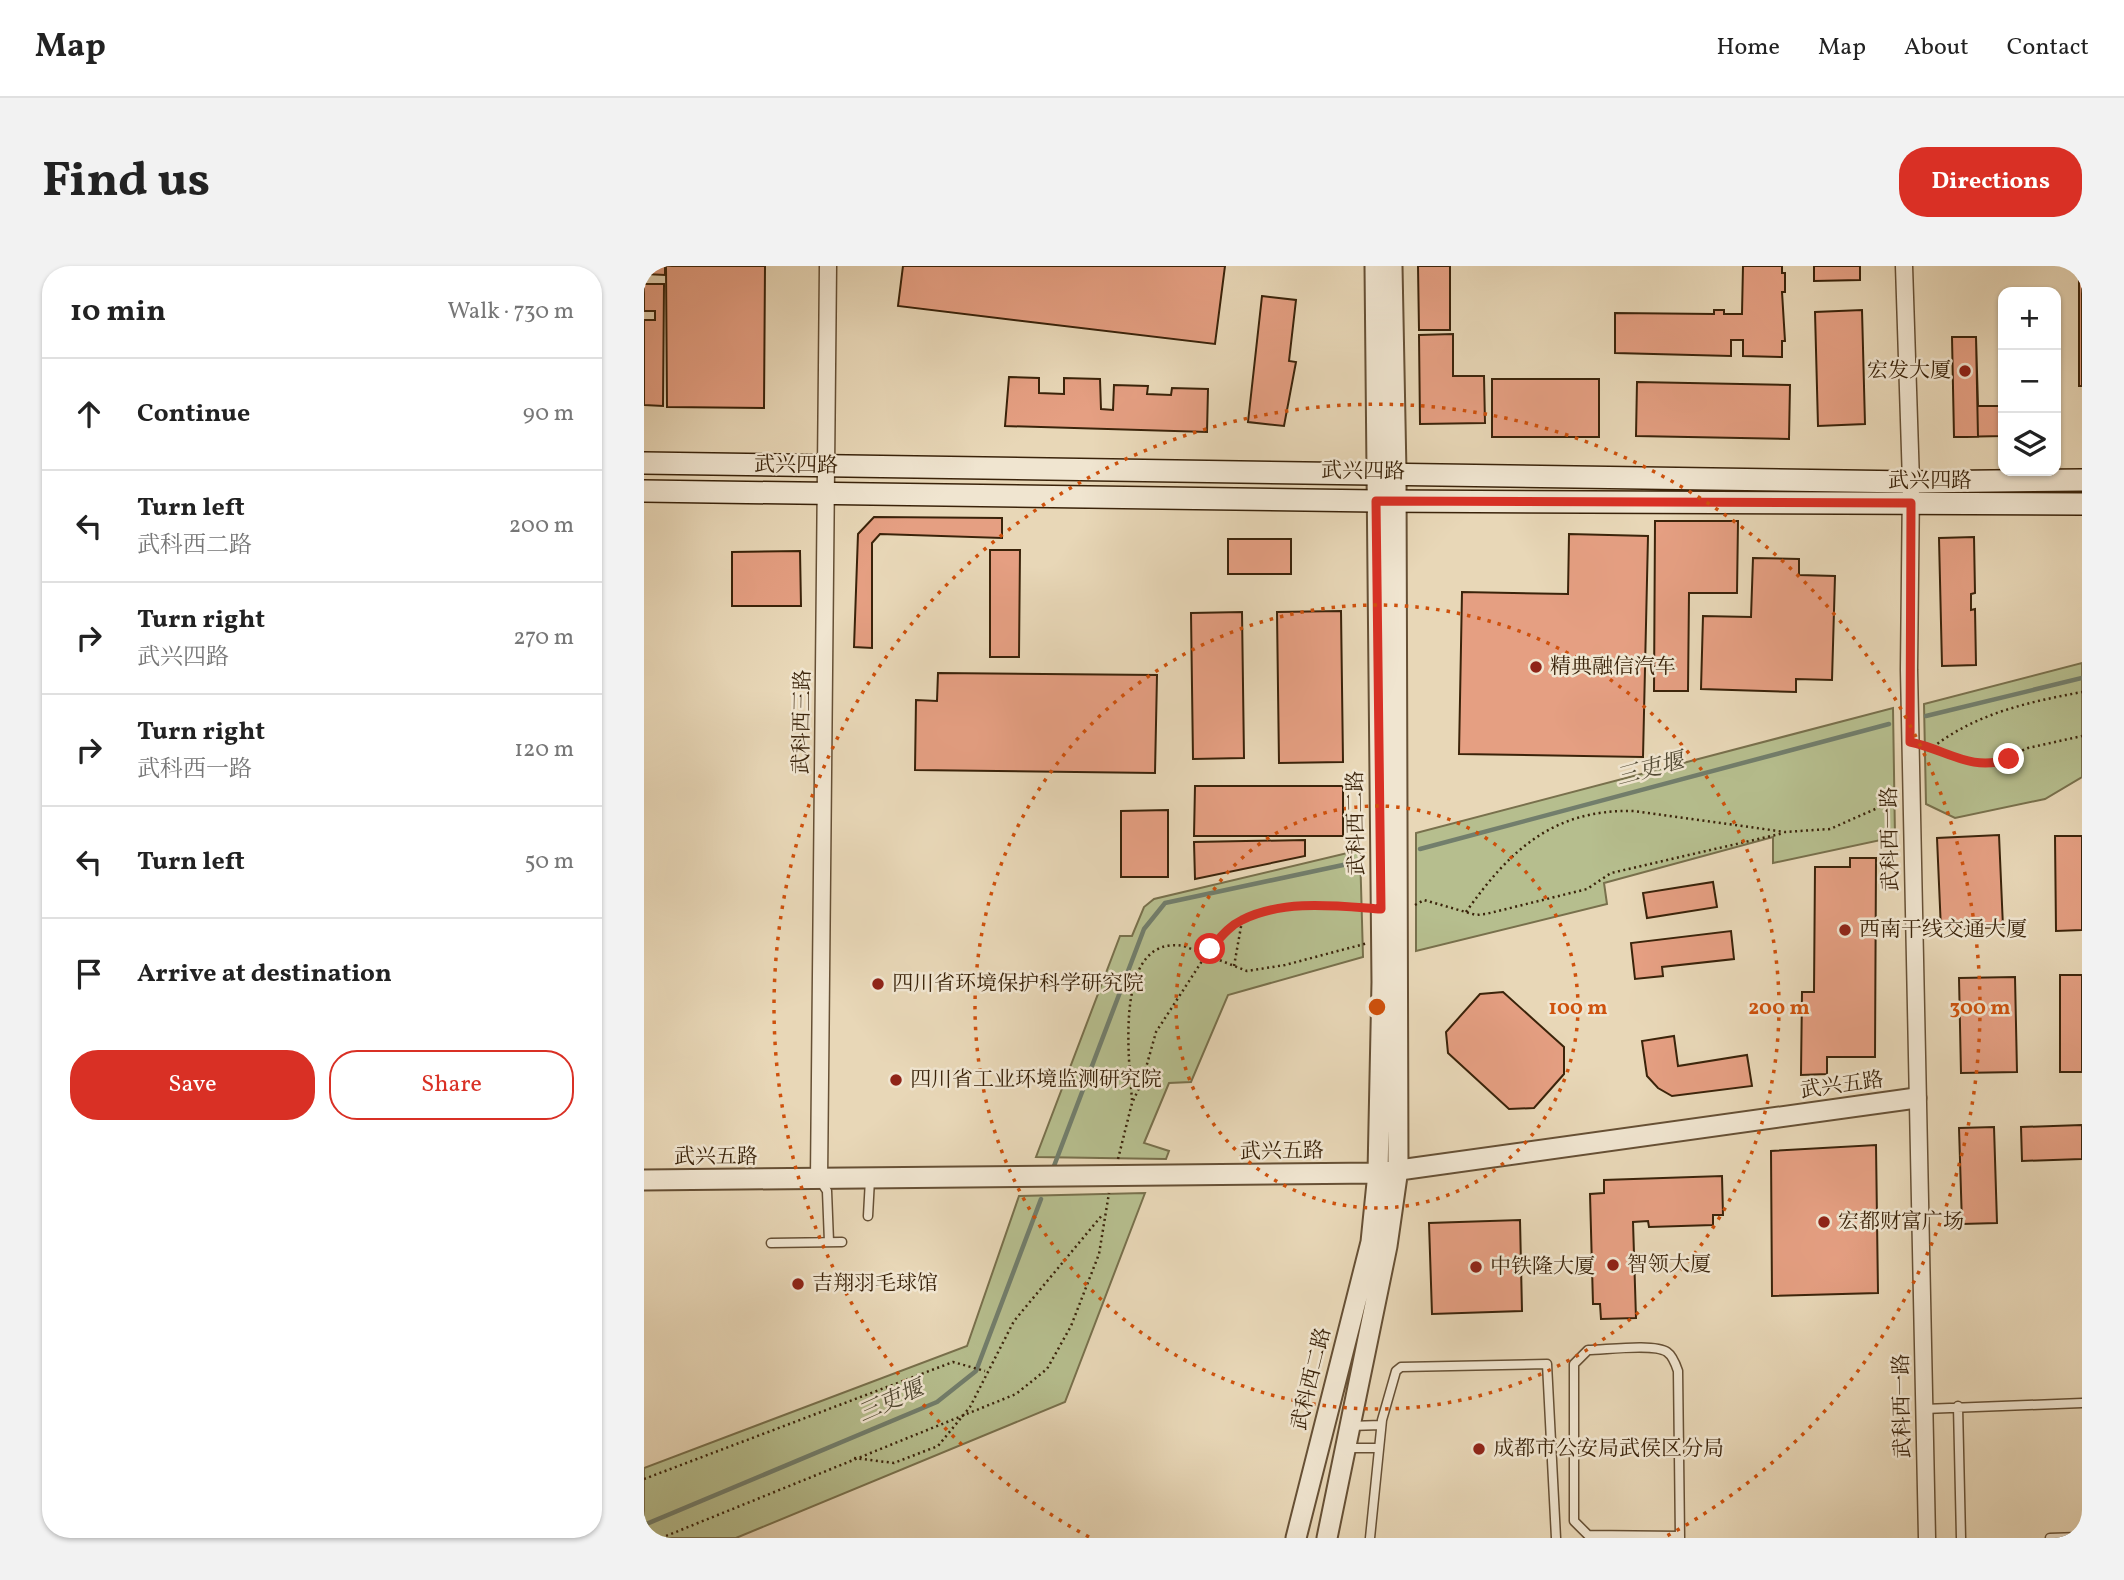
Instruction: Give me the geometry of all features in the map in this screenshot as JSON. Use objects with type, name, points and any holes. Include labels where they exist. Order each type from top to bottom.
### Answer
[{"type":"main road","name":"武兴四路","points":[[644,463],[1387,472],[1911,492],[2082,504]]},
{"type":"main road","name":"武兴四路","points":[[644,491],[1385,501],[1911,492],[2082,480]]},
{"type":"street","name":"武科西三路","points":[[819,1179],[828,266]]},
{"type":"street","name":"武科西二路","points":[[1375,266],[1387,472]]},
{"type":"street","name":"武科西二路","points":[[1327,1538],[1387,1245],[1398,1169],[1389,913],[1385,501],[1392,266]]},
{"type":"street","name":"武科西一路","points":[[1904,266],[1911,492],[1910,742],[1916,1098],[1927,1538]]},
{"type":"street","name":"武科西二路","points":[[1296,1538],[1371,1242],[1378,1173],[1381,939],[1389,913]]},
{"type":"street","name":"武兴五路","points":[[644,1180],[1378,1173],[1663,1136],[1916,1098]]},
{"type":"lane","points":[[868,1216],[870,1178]]},
{"type":"lane","points":[[819,1179],[827,1191],[829,1242]]},
{"type":"lane","points":[[771,1244],[842,1242]]},
{"type":"lane","points":[[1654,1348],[1666,1351],[1675,1362],[1678,1371],[1680,1537],[1588,1535],[1574,1521],[1574,1364],[1580,1354],[1588,1350],[1654,1348]]},
{"type":"lane","points":[[1370,1538],[1381,1425],[1396,1371],[1401,1367],[1546,1364],[1556,1538]]},
{"type":"lane","points":[[1924,1409],[2082,1403]]},
{"type":"lane","points":[[1958,1406],[1961,1538]]},
{"type":"lane","points":[[1350,1426],[1381,1425]]},
{"type":"lane","points":[[1345,1448],[1379,1448]]},
{"type":"lane","points":[[2050,1538],[2082,1537]]},
{"type":"path","points":[[1933,747],[1951,733],[1989,714],[2082,692]]},
{"type":"path","points":[[1910,742],[1933,747],[1974,764],[1991,764],[2028,748],[2082,736]]},
{"type":"path","points":[[661,1538],[1016,1394],[1047,1369],[1084,1296],[1098,1254],[1105,1211],[1132,1103],[1142,1082],[1156,1032],[1206,955],[1227,930],[1242,920],[1273,910],[1326,905],[1389,913],[1424,901],[1466,912],[1486,914],[1587,889],[1611,873],[1785,832],[1830,829],[1911,793]]},
{"type":"path","points":[[1466,912],[1485,885],[1528,841],[1548,827],[1570,819],[1618,810],[1785,832]]},
{"type":"path","points":[[1234,966],[1242,920]]},
{"type":"path","points":[[1132,1103],[1130,1005],[1137,973],[1143,961],[1160,948],[1174,945],[1247,971],[1285,965],[1381,939]]},
{"type":"path","points":[[853,1458],[894,1463],[928,1452],[951,1432],[965,1413],[1014,1321],[1105,1211]]},
{"type":"path","points":[[644,1479],[953,1362],[985,1371]]},
{"type":"green space","points":[[2082,663],[2082,777],[2045,799],[1955,818],[1926,804],[1924,704]]},
{"type":"green space","points":[[1893,708],[1895,837],[1773,863],[1773,837],[1604,883],[1607,904],[1416,951],[1416,833]]},
{"type":"green space","points":[[1360,850],[1363,957],[1228,995],[1191,1082],[1169,1083],[1144,1143],[1169,1151],[1166,1159],[1036,1157],[1120,936],[1132,936],[1144,907],[1154,899]]},
{"type":"green space","points":[[1145,1193],[1065,1402],[736,1538],[644,1538],[644,1468],[967,1346],[1019,1196]]},
{"type":"building","points":[[644,266],[665,266],[665,275],[644,274]]},
{"type":"building","points":[[666,266],[765,266],[764,408],[667,407]]},
{"type":"building","points":[[903,266],[1225,266],[1215,344],[898,306]]},
{"type":"building","points":[[1418,266],[1450,266],[1450,330],[1419,330]]},
{"type":"building","points":[[1743,266],[1782,266],[1782,273],[1785,273],[1785,292],[1782,292],[1785,341],[1782,341],[1782,357],[1743,356],[1743,340],[1731,340],[1731,356],[1615,353],[1615,313],[1714,314],[1714,310],[1724,310],[1724,314],[1742,314]]},
{"type":"building","points":[[1814,266],[1860,266],[1860,280],[1814,281]]},
{"type":"building","points":[[2079,266],[2082,266],[2082,386],[2079,386]]},
{"type":"building","points":[[644,284],[664,284],[663,406],[644,405],[644,320],[655,320],[655,311],[644,311]]},
{"type":"building","points":[[1262,296],[1296,300],[1289,361],[1296,362],[1284,426],[1248,422]]},
{"type":"building","points":[[1862,310],[1865,424],[1818,426],[1815,312]]},
{"type":"building","points":[[1453,334],[1453,376],[1484,376],[1485,423],[1420,424],[1419,335]]},
{"type":"building","name":"宏发大厦","points":[[1952,337],[1976,337],[1978,437],[1954,437]]},
{"type":"building","name":"宏发大厦","points":[[1952,337],[1976,337],[1978,406],[1998,406],[1998,436],[1954,437]]},
{"type":"building","points":[[1009,377],[1039,378],[1039,393],[1064,394],[1064,378],[1100,379],[1101,409],[1113,410],[1114,385],[1148,386],[1147,394],[1171,395],[1172,388],[1208,389],[1207,432],[1005,426]]},
{"type":"building","points":[[1492,379],[1599,379],[1599,437],[1492,437]]},
{"type":"building","points":[[1637,382],[1790,385],[1789,439],[1636,436]]},
{"type":"building","points":[[874,517],[1002,518],[1002,538],[880,534],[872,543],[872,648],[854,647],[858,534]]},
{"type":"building","points":[[1655,521],[1738,521],[1737,593],[1689,593],[1688,691],[1654,691]]},
{"type":"building","points":[[1569,534],[1648,536],[1643,757],[1459,754],[1462,592],[1568,594]]},
{"type":"building","points":[[1974,537],[1975,593],[1971,594],[1971,610],[1975,609],[1976,665],[1942,666],[1939,538]]},
{"type":"building","points":[[1228,539],[1291,539],[1291,574],[1228,574]]},
{"type":"building","points":[[990,550],[1020,550],[1019,657],[990,657]]},
{"type":"building","points":[[800,551],[801,606],[732,606],[732,552]]},
{"type":"building","points":[[1753,558],[1799,559],[1799,575],[1835,576],[1832,680],[1796,679],[1796,692],[1701,689],[1703,616],[1751,617]]},
{"type":"building","points":[[1341,611],[1343,762],[1279,763],[1277,612]]},
{"type":"building","points":[[1242,612],[1244,758],[1193,759],[1191,613]]},
{"type":"building","points":[[938,673],[1157,675],[1155,773],[915,770],[916,700],[937,701]]},
{"type":"building","points":[[1195,786],[1343,786],[1343,836],[1194,836]]},
{"type":"building","points":[[1168,810],[1168,877],[1121,877],[1121,811]]},
{"type":"building","points":[[1999,835],[2003,927],[1941,930],[1937,838]]},
{"type":"building","points":[[2055,836],[2082,836],[2082,930],[2056,931]]},
{"type":"building","points":[[1305,840],[1305,856],[1195,879],[1194,842]]},
{"type":"building","name":"西南干线交通大厦","points":[[1850,858],[1876,858],[1875,1057],[1827,1057],[1827,1074],[1801,1075],[1802,992],[1814,992],[1815,867],[1850,867]]},
{"type":"building","points":[[1713,882],[1717,907],[1647,918],[1643,893]]},
{"type":"building","points":[[1731,931],[1734,959],[1662,967],[1663,976],[1635,979],[1631,943]]},
{"type":"building","points":[[2060,975],[2082,975],[2082,1072],[2060,1072]]},
{"type":"building","points":[[2015,977],[2017,1072],[1961,1073],[1959,978]]},
{"type":"building","points":[[1503,992],[1564,1047],[1564,1074],[1534,1108],[1509,1109],[1448,1053],[1446,1032],[1480,994]]},
{"type":"building","points":[[1674,1036],[1678,1066],[1747,1055],[1752,1086],[1672,1096],[1658,1088],[1647,1076],[1642,1041]]},
{"type":"building","points":[[2082,1125],[2082,1159],[2022,1161],[2021,1127]]},
{"type":"building","points":[[1994,1127],[1997,1223],[1962,1224],[1959,1128]]},
{"type":"building","name":"宏都财富广场","points":[[1876,1145],[1878,1293],[1772,1296],[1771,1151]]},
{"type":"building","name":"智领大厦","points":[[1722,1176],[1723,1215],[1713,1215],[1713,1225],[1649,1227],[1648,1221],[1633,1222],[1636,1318],[1601,1319],[1600,1304],[1593,1304],[1590,1194],[1604,1193],[1604,1180]]},
{"type":"building","name":"中铁隆大厦","points":[[1520,1220],[1522,1311],[1432,1314],[1429,1223]]},
{"type":"waterway","name":"三吏堰","points":[[1926,716],[2082,678]]},
{"type":"waterway","name":"三吏堰","points":[[1420,849],[1889,724]]},
{"type":"waterway","name":"三吏堰","points":[[1054,1166],[1144,929],[1165,903],[1357,862]]},
{"type":"waterway","name":"三吏堰","points":[[644,1525],[937,1402],[976,1371],[1041,1199]]},
{"type":"place","name":"宏发大厦","points":[[1965,371]]},
{"type":"place","name":"精典融信汽车","points":[[1536,667]]},
{"type":"place","name":"西南干线交通大厦","points":[[1845,930]]},
{"type":"place","name":"四川省环境保护科学研究院","points":[[878,984]]},
{"type":"place","name":"四川省工业环境监测研究院","points":[[896,1080]]},
{"type":"place","name":"宏都财富广场","points":[[1824,1222]]},
{"type":"place","name":"智领大厦","points":[[1613,1265]]},
{"type":"place","name":"中铁隆大厦","points":[[1476,1267]]},
{"type":"place","name":"吉翔羽毛球馆","points":[[798,1284]]},
{"type":"place","name":"成都市公安局武侯区分局","points":[[1479,1449]]},
{"type":"route","points":[[1210,949],[1227,930],[1242,920],[1273,910],[1326,905],[1381,909],[1376,501],[1911,503],[1910,742],[1938,748],[1974,764],[1991,764],[2009,759]]}]
